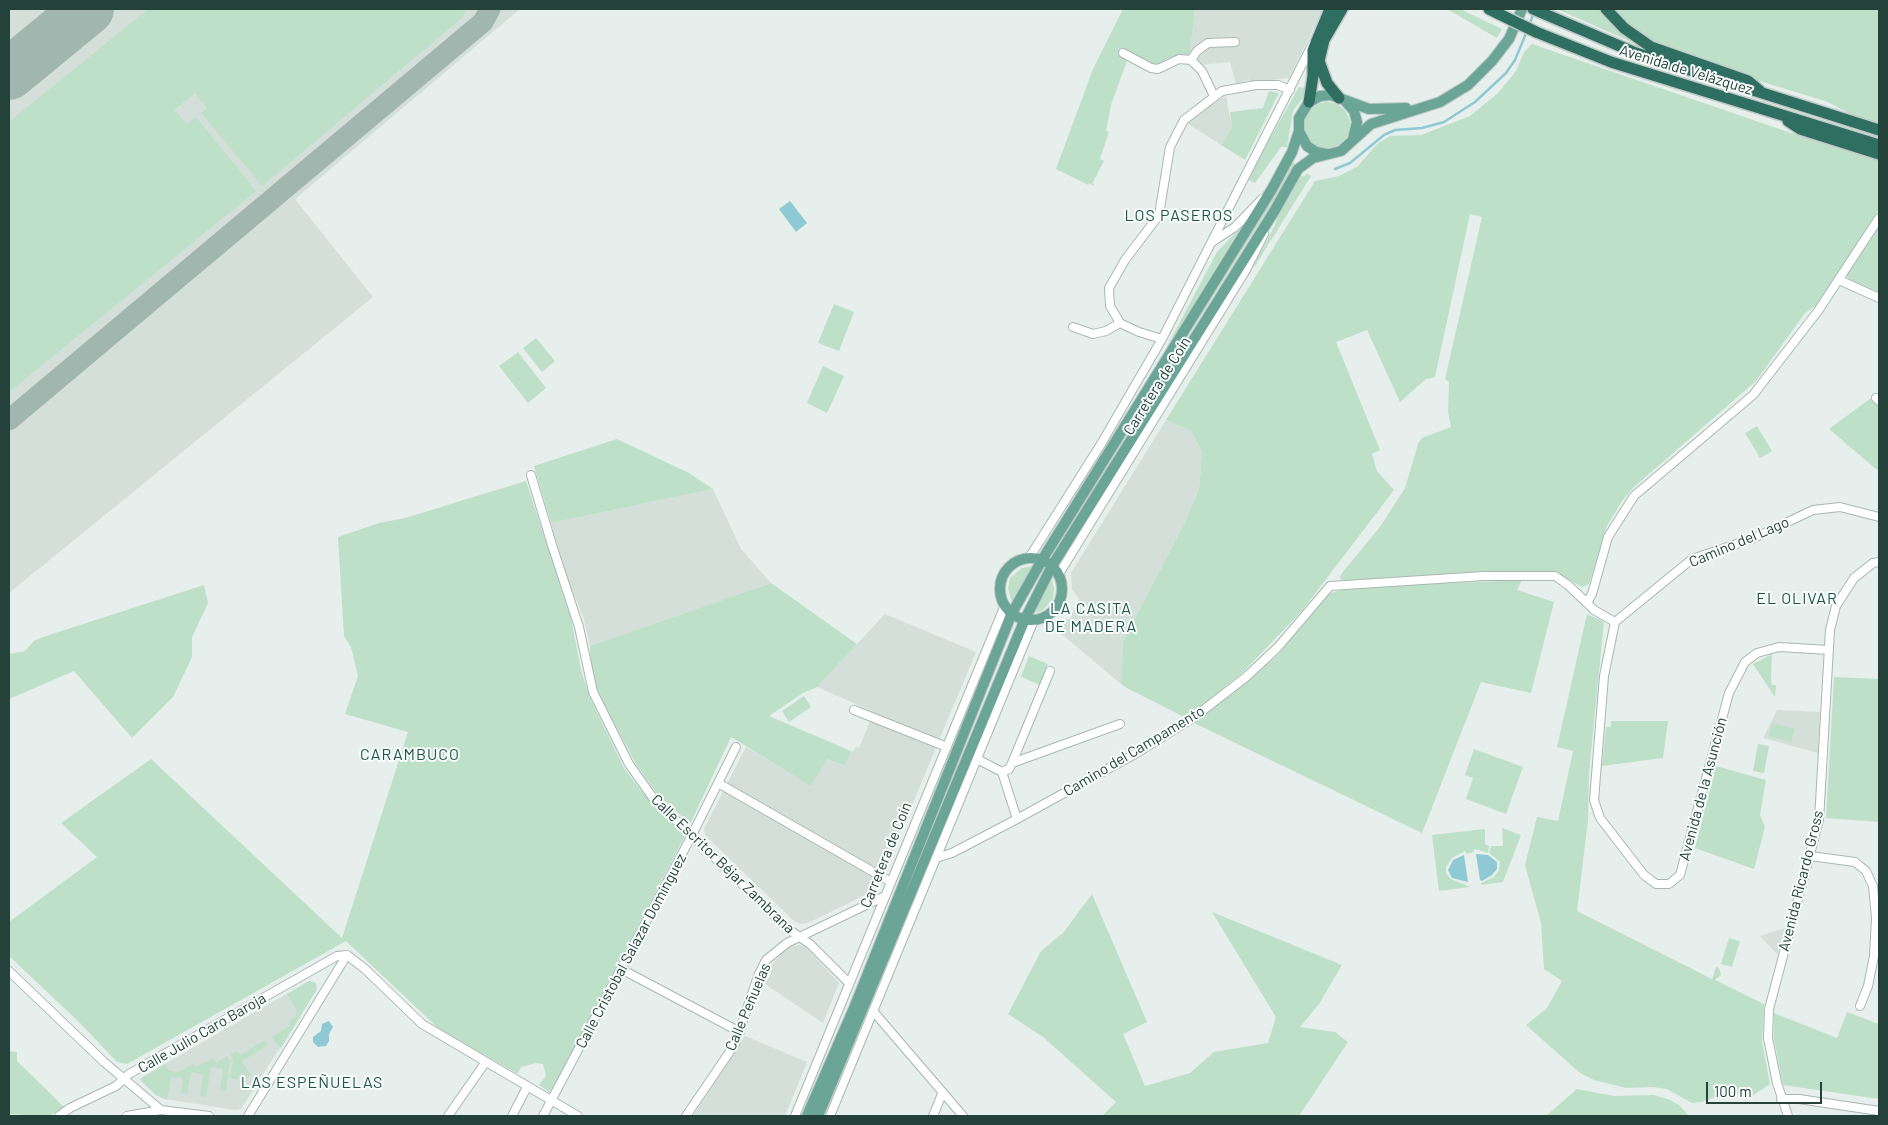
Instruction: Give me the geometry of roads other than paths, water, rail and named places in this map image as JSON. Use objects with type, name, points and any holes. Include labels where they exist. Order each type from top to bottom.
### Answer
[{"type":"highway","points":[[1309,102],[1313,76],[1311,60],[1319,33],[1330,9]]},
{"type":"highway","points":[[1342,9],[1324,40],[1319,62],[1327,83],[1343,100]]},
{"type":"highway","points":[[1606,9],[1624,28],[1651,47],[1748,81],[1765,95]]},
{"type":"highway","name":"Avenida de Velázquez","points":[[1492,10],[1536,32],[1611,62],[1879,145]]},
{"type":"highway","name":"Avenida de Velázquez","points":[[1537,11],[1636,53],[1879,130]]},
{"type":"highway","points":[[1779,114],[1800,129],[1879,154]]},
{"type":"main road","points":[[818,1116],[1030,620],[1055,570],[1275,210],[1298,169],[1306,162],[1341,150],[1371,124],[1440,102],[1468,85],[1492,61],[1509,39],[1522,9]]},
{"type":"main road","points":[[1008,609],[1042,560],[1272,189],[1292,152],[1299,131],[1299,118],[1309,102],[1320,96],[1379,110],[1422,107]]},
{"type":"main road","points":[[1343,100],[1354,111],[1357,122],[1352,141]]},
{"type":"main road","points":[[1299,131],[1307,146],[1316,152],[1327,154]]},
{"type":"main road","points":[[1028,558],[1042,560],[1055,570],[1062,584],[1059,604],[1048,614],[1030,620],[1008,609],[1000,589],[1003,578],[1009,568],[1018,561],[1028,558]]},
{"type":"main road","name":"Carretera de Coín","points":[[807,1116],[854,1008],[1008,609]]},
{"type":"street","name":"Carretera de Coín","points":[[1028,558],[1101,444],[1162,339],[1290,90],[1301,64],[1319,33]]},
{"type":"street","points":[[1191,60],[1197,51],[1208,43],[1235,42]]},
{"type":"street","points":[[1123,53],[1151,68],[1158,69],[1179,59],[1191,60],[1202,72],[1214,96]]},
{"type":"street","points":[[1162,339],[1138,332],[1120,323],[1110,306],[1109,288],[1125,260],[1159,215],[1170,147],[1184,120],[1222,91],[1256,84],[1278,86],[1290,90]]},
{"type":"street","name":"Carretera de Coín","points":[[1211,243],[1234,227],[1272,189]]},
{"type":"street","points":[[1587,602],[1592,594],[1608,537],[1634,496],[1752,395],[1787,354],[1839,280],[1879,218]]},
{"type":"street","points":[[1839,280],[1879,298]]},
{"type":"street","points":[[1073,327],[1093,334],[1106,332],[1120,323]]},
{"type":"street","name":"Calle Escritor Béjar Zambrana","points":[[531,475],[579,627],[593,692],[629,764],[653,798],[788,929],[810,944],[850,983]]},
{"type":"street","name":"Camino del Lago","points":[[1615,622],[1692,559],[1754,538],[1813,510],[1840,507],[1879,517]]},
{"type":"street","name":"Avenida Ricardo Gross","points":[[1788,1116],[1781,1099],[1768,1038],[1769,1009],[1819,820],[1830,630],[1836,606],[1854,578],[1873,562],[1879,562]]},
{"type":"street","name":"Camino del Campamento","points":[[936,858],[952,853],[1017,819],[1135,754],[1193,718],[1246,677],[1278,647],[1330,586],[1484,576],[1555,576],[1568,585],[1594,610],[1615,622]]},
{"type":"street","name":"Carretera de Coín","points":[[795,1116],[947,747],[1008,609]]},
{"type":"street","points":[[830,1116],[977,759],[1030,620]]},
{"type":"street","name":"Avenida de la Asunción","points":[[1615,622],[1604,676],[1594,800],[1600,818],[1644,876],[1656,884],[1669,884],[1680,876],[1729,693],[1735,678],[1745,662],[1757,653],[1779,647],[1829,650]]},
{"type":"street","points":[[1002,772],[1009,769],[1050,671]]},
{"type":"street","points":[[854,710],[947,747]]},
{"type":"street","points":[[1012,762],[1120,724]]},
{"type":"street","name":"Calle Cristobal Salazar Domínguez","points":[[543,1116],[692,835],[736,747]]},
{"type":"street","points":[[977,759],[1002,772],[1017,819]]},
{"type":"street","points":[[718,783],[892,882]]},
{"type":"street","points":[[1810,856],[1855,862],[1866,871],[1873,886],[1876,918],[1874,956],[1868,986],[1860,1006]]},
{"type":"street","name":"Calle Peñuelas","points":[[686,1116],[735,1044],[758,976],[766,960],[780,948],[800,937],[885,896]]},
{"type":"street","points":[[248,1116],[347,955],[366,969],[422,1024],[578,1116]]},
{"type":"street","name":"Calle Julio Caro Baroja","points":[[60,1116],[70,1108],[116,1086],[124,1079],[337,956],[347,955]]},
{"type":"street","points":[[621,969],[740,1032]]},
{"type":"street","points":[[9,970],[124,1079],[161,1110]]},
{"type":"street","points":[[873,1011],[942,1094],[963,1116]]},
{"type":"street","points":[[448,1116],[486,1063]]},
{"type":"street","points":[[512,1116],[527,1087]]},
{"type":"street","points":[[933,1116],[942,1094]]},
{"type":"street","points":[[1781,1099],[1799,1099],[1879,1112]]},
{"type":"street","points":[[127,1116],[161,1110],[209,1116]]},
{"type":"water","points":[[790,201],[807,223],[796,232],[779,209]]},
{"type":"water","points":[[1476,854],[1488,855],[1497,862],[1497,869],[1492,875],[1482,881],[1480,880]]},
{"type":"water","points":[[1464,855],[1468,882],[1452,878],[1448,870],[1453,860]]},
{"type":"water","points":[[329,1021],[333,1027],[329,1034],[329,1041],[326,1046],[318,1047],[313,1042],[313,1037],[321,1031],[322,1024]]},
{"type":"waterway","points":[[1529,26],[1534,12]]},
{"type":"waterway","points":[[1335,169],[1350,163],[1384,135],[1395,130],[1422,128],[1444,122],[1475,102],[1506,73],[1515,60],[1527,31]]},
{"type":"district","name":"LOS PASEROS","points":[[1179,216]]},
{"type":"district","name":"EL OLIVAR","points":[[1797,599]]},
{"type":"district","name":"LA CASITA DE MADERA","points":[[1091,618]]},
{"type":"district","name":"CARAMBUCO","points":[[410,755]]},
{"type":"district","name":"LAS ESPEÑUELAS","points":[[312,1083]]}]
